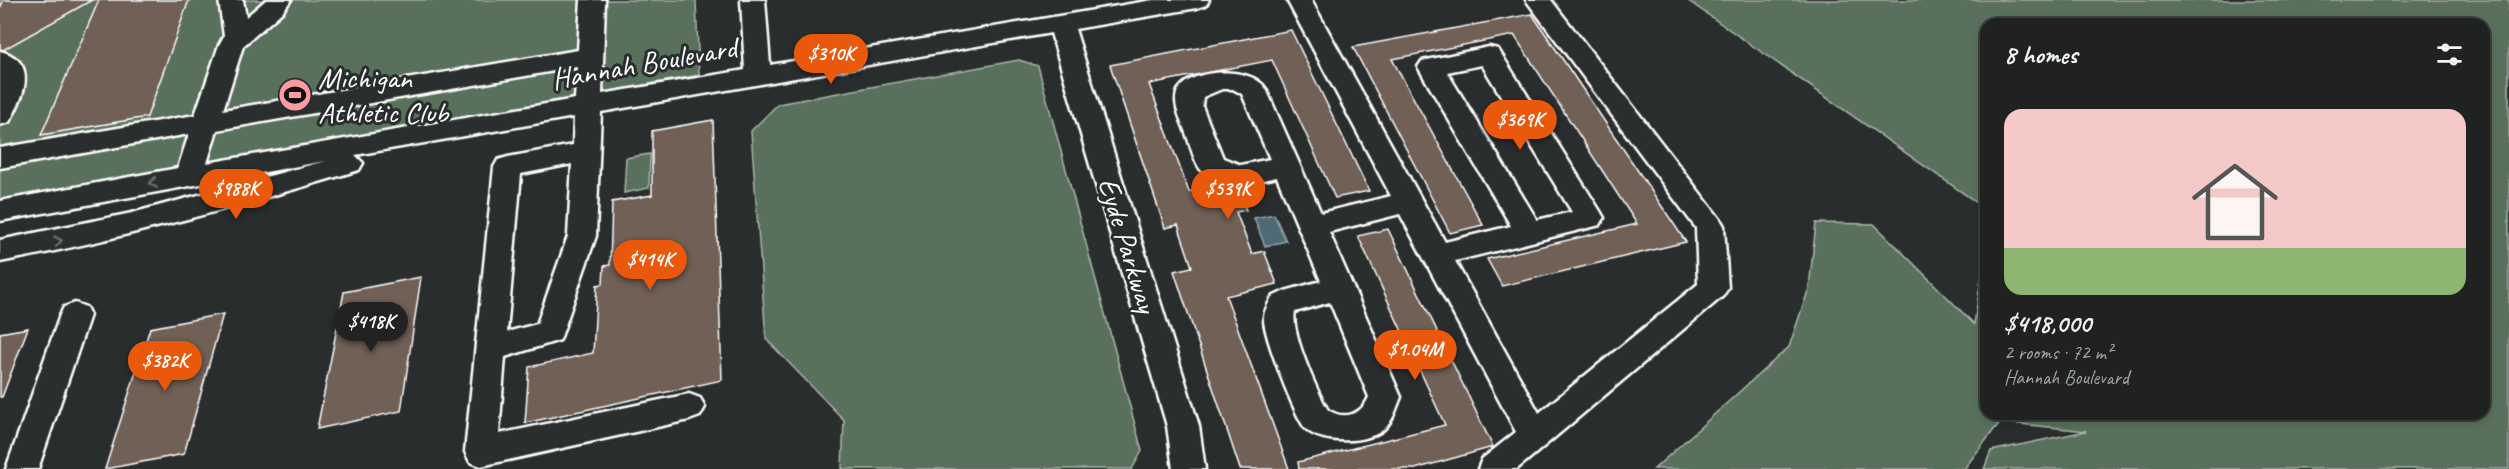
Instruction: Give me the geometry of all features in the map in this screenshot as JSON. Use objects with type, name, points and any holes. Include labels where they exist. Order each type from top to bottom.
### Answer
[{"type":"street","points":[[231,0],[237,37]]},
{"type":"street","points":[[189,176],[229,51],[237,37],[269,12],[279,0]]},
{"type":"street","points":[[489,350],[549,332],[582,236],[593,0]]},
{"type":"street","name":"Hannah Boulevard","points":[[0,211],[758,76],[1076,13],[1197,0]]},
{"type":"street","points":[[1299,0],[1534,435]]},
{"type":"street","points":[[1494,469],[1713,288],[1710,226],[1538,0]]},
{"type":"street","points":[[758,76],[759,1]]},
{"type":"street","name":"Eyde Parkway","points":[[1076,13],[1183,426],[1189,469]]},
{"type":"street","points":[[0,158],[590,56]]},
{"type":"street","points":[[1437,255],[1590,218],[1489,56],[1431,67],[1529,232]]},
{"type":"street","points":[[0,59],[12,69],[15,75],[13,88],[0,116]]},
{"type":"street","name":"Hannah Boulevard","points":[[0,252],[78,237],[192,209],[459,130]]},
{"type":"street","points":[[586,152],[508,167],[481,452],[689,408]]},
{"type":"street","points":[[1285,165],[1339,288]]},
{"type":"street","points":[[1312,226],[1408,202]]},
{"type":"street","points":[[22,469],[75,315]]},
{"type":"green space","name":"Michigan Athletic Club","points":[[0,0],[696,0],[699,75],[0,202]]},
{"type":"green space","points":[[1687,0],[2509,0],[2509,469],[1984,469],[1991,451],[2086,431],[2000,422],[1964,469],[1654,469],[1789,347],[1809,288],[1816,223],[1874,224],[1974,324],[1980,286],[1980,420],[2490,420],[2490,18],[1980,18],[1980,205]]},
{"type":"green space","points":[[1019,60],[1038,66],[1142,451],[1132,469],[842,469],[844,420],[766,339],[751,131],[778,104]]},
{"type":"green space","points":[[650,154],[649,188],[624,193],[626,158]]},
{"type":"water","points":[[1274,214],[1286,241],[1265,246],[1254,218]]},
{"type":"building","points":[[4,0],[92,0],[3,50],[0,49],[0,8]]},
{"type":"building","points":[[99,0],[189,0],[147,117],[41,135]]},
{"type":"building","points":[[1532,14],[1686,242],[1502,286],[1487,259],[1637,224],[1514,35],[1392,59],[1483,225],[1450,233],[1353,47]]},
{"type":"building","points":[[1291,30],[1369,191],[1335,198],[1272,60],[1149,84],[1189,192],[1225,185],[1237,186],[1246,210],[1236,212],[1252,254],[1264,251],[1277,284],[1226,296],[1289,469],[1240,469],[1174,271],[1192,267],[1178,225],[1165,228],[1110,65]]},
{"type":"building","points":[[713,120],[722,380],[525,423],[529,367],[593,353],[597,285],[603,284],[604,266],[610,265],[612,202],[652,195],[652,131]]},
{"type":"building","points":[[1388,229],[1493,447],[1415,469],[1299,469],[1298,462],[1445,425],[1358,236]]},
{"type":"building","points":[[421,277],[401,411],[317,429],[344,292]]},
{"type":"building","points":[[223,314],[184,454],[105,469],[150,328]]},
{"type":"building","points":[[28,328],[2,397],[0,397],[0,333]]},
{"type":"place","name":"Michigan Athletic Club","points":[[295,95]]}]
